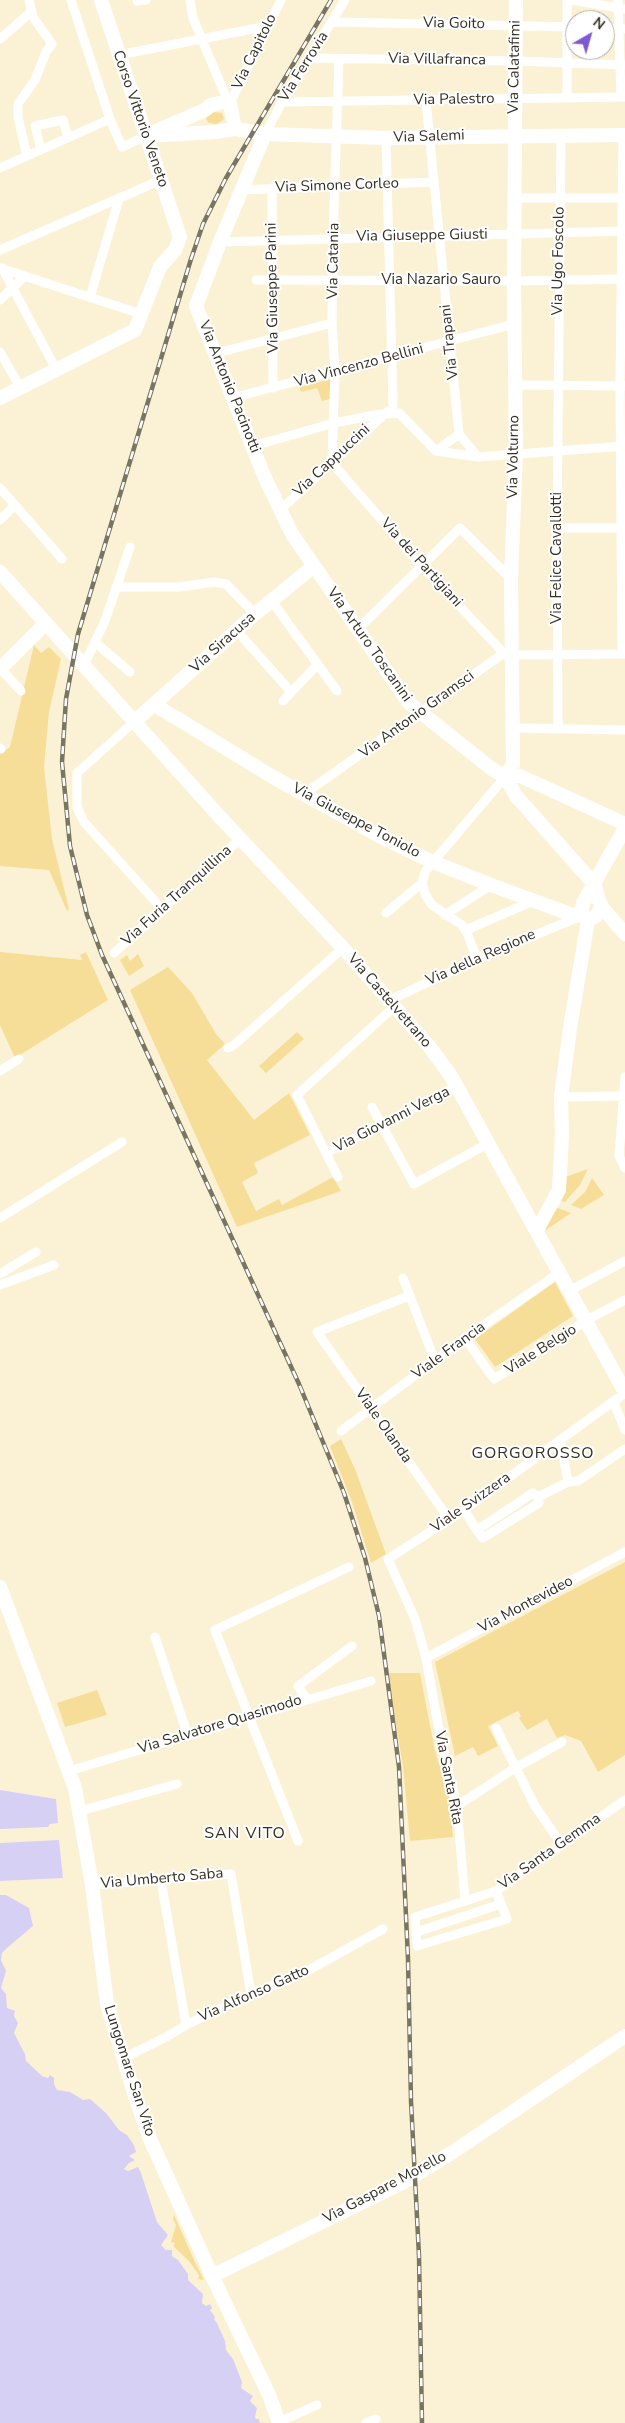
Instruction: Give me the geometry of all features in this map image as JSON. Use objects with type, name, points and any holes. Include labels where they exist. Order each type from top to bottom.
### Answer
[{"type":"street","points":[[26,156],[18,117],[18,104],[35,80],[46,52],[52,44],[31,12],[29,0]]},
{"type":"street","points":[[71,0],[110,119],[122,147],[205,110],[211,105],[227,103]]},
{"type":"street","name":"Corso Vittorio Veneto","points":[[101,0],[180,238],[175,250],[160,267],[141,314]]},
{"type":"street","points":[[190,0],[193,18],[226,97],[235,129]]},
{"type":"street","name":"Via Capitolo","points":[[227,103],[281,0]]},
{"type":"street","name":"Via Ferrovia","points":[[265,134],[282,102],[345,0]]},
{"type":"street","name":"Via Calatafimi","points":[[515,135],[516,0]]},
{"type":"street","points":[[571,0],[620,5],[623,97]]},
{"type":"street","points":[[0,39],[31,12]]},
{"type":"street","name":"Via Goito","points":[[332,22],[565,27]]},
{"type":"street","points":[[119,55],[268,26]]},
{"type":"street","name":"Via Villafranca","points":[[309,58],[515,61],[622,65]]},
{"type":"street","name":"Via Catania","points":[[332,463],[335,372],[332,323],[333,238],[339,59]]},
{"type":"street","points":[[567,60],[567,98]]},
{"type":"street","name":"Via Palestro","points":[[282,102],[623,97]]},
{"type":"street","name":"Via Trapani","points":[[426,101],[459,434]]},
{"type":"street","points":[[205,110],[201,116],[203,124],[215,132]]},
{"type":"street","points":[[0,168],[110,119]]},
{"type":"street","points":[[41,150],[35,126],[64,120],[68,138]]},
{"type":"street","name":"Via Salemi","points":[[146,136],[235,129],[265,134],[386,138],[624,135]]},
{"type":"street","name":"Via Antonio Pacinotti","points":[[265,134],[220,242],[196,306],[217,353],[232,398],[280,510]]},
{"type":"street","name":"Via Volturno","points":[[505,777],[513,764],[510,656],[516,453],[514,385],[515,135]]},
{"type":"street","name":"Via Ugo Foscolo","points":[[558,386],[561,135]]},
{"type":"street","points":[[510,656],[557,653],[623,654],[622,386],[624,135]]},
{"type":"street","points":[[386,138],[388,280],[396,409],[436,450],[478,457],[623,446]]},
{"type":"street","points":[[0,250],[161,180]]},
{"type":"street","name":"Via Simone Corleo","points":[[241,190],[434,182]]},
{"type":"street","name":"Via Giuseppe Parini","points":[[272,188],[274,388]]},
{"type":"street","points":[[514,198],[623,198]]},
{"type":"street","points":[[90,297],[119,199]]},
{"type":"street","name":"Via Giuseppe Giusti","points":[[220,242],[623,231]]},
{"type":"street","points":[[1,268],[56,369]]},
{"type":"street","points":[[0,398],[135,330],[141,314],[1,268]]},
{"type":"street","points":[[0,300],[25,276]]},
{"type":"street","name":"Via Nazario Sauro","points":[[256,280],[444,279],[514,281],[559,278],[623,279]]},
{"type":"street","points":[[217,353],[332,323]]},
{"type":"street","name":"Via Vincenzo Bellini","points":[[232,398],[392,358],[514,324]]},
{"type":"street","points":[[0,352],[20,387]]},
{"type":"street","points":[[514,385],[622,386]]},
{"type":"street","name":"Via Felice Cavallotti","points":[[558,386],[558,729]]},
{"type":"street","name":"Via Cappuccini","points":[[280,510],[383,414],[396,409]]},
{"type":"street","points":[[253,446],[334,423],[383,414]]},
{"type":"street","points":[[436,450],[459,434],[478,457]]},
{"type":"street","name":"Via dei Partigiani","points":[[332,463],[422,566],[510,656]]},
{"type":"street","points":[[0,488],[62,559]]},
{"type":"street","points":[[0,520],[16,505]]},
{"type":"street","name":"Via Arturo Toscanini","points":[[280,510],[292,534],[409,703],[505,777]]},
{"type":"street","points":[[358,629],[460,528],[511,579]]},
{"type":"street","points":[[557,528],[622,528]]},
{"type":"street","points":[[82,663],[96,643],[106,621],[130,548]]},
{"type":"street","name":"Via Siracusa","points":[[134,722],[271,600],[314,566]]},
{"type":"street","name":"Via Castelvetrano","points":[[0,572],[134,722],[343,948],[429,1046],[457,1086],[569,1291],[621,1372],[625,1393]]},
{"type":"street","points":[[116,587],[180,587],[214,582],[226,584],[255,614]]},
{"type":"street","points":[[271,600],[337,691]]},
{"type":"street","points":[[21,691],[0,668],[46,623]]},
{"type":"street","points":[[237,631],[291,692]]},
{"type":"street","points":[[96,643],[130,672]]},
{"type":"street","name":"Via Antonio Gramsci","points":[[304,794],[419,712],[510,656]]},
{"type":"street","points":[[283,701],[317,665]]},
{"type":"street","name":"Via Giuseppe Toniolo","points":[[155,704],[304,794],[387,840],[433,862],[491,885],[582,918],[620,929]]},
{"type":"street","points":[[134,722],[77,773],[77,806],[84,822],[162,909]]},
{"type":"street","points":[[513,728],[625,730]]},
{"type":"street","points":[[477,959],[466,930],[462,925],[432,905],[425,894],[422,883],[426,870],[505,777],[520,776],[625,824]]},
{"type":"street","points":[[505,777],[516,796],[620,929]]},
{"type":"street","points":[[537,1230],[559,1190],[562,1135],[561,1097],[582,918],[596,896],[625,828]]},
{"type":"street","name":"Via Furia Tranquillina","points":[[114,954],[241,838]]},
{"type":"street","points":[[386,912],[422,883]]},
{"type":"street","points":[[445,915],[491,885]]},
{"type":"street","points":[[466,930],[533,901]]},
{"type":"street","name":"Via della Regione","points":[[326,1153],[298,1095],[391,1004],[477,959],[582,918]]},
{"type":"street","points":[[228,1048],[234,1045],[343,948]]},
{"type":"street","points":[[0,1071],[19,1059]]},
{"type":"street","points":[[625,1077],[619,1156],[625,1168]]},
{"type":"street","name":"Via Giovanni Verga","points":[[326,1153],[457,1086]]},
{"type":"street","points":[[561,1097],[624,1096]]},
{"type":"street","points":[[372,1107],[414,1184],[489,1143]]},
{"type":"street","points":[[0,1218],[122,1142]]},
{"type":"street","points":[[326,1153],[338,1178]]},
{"type":"street","points":[[0,1274],[36,1252]]},
{"type":"street","points":[[569,1291],[625,1261]]},
{"type":"street","points":[[0,1285],[54,1265]]},
{"type":"street","name":"Viale Francia","points":[[340,1431],[465,1338],[559,1273]]},
{"type":"street","points":[[403,1278],[434,1362]]},
{"type":"street","name":"Viale Olanda","points":[[409,1296],[316,1332],[449,1520]]},
{"type":"street","name":"Viale Belgio","points":[[465,1338],[494,1379],[587,1320],[625,1300]]},
{"type":"street","name":"Viale Svizzera","points":[[388,1559],[464,1510],[614,1403],[625,1393]]},
{"type":"street","points":[[614,1403],[625,1430]]},
{"type":"street","points":[[560,1440],[568,1482]]},
{"type":"street","points":[[464,1510],[477,1530],[533,1493],[538,1497],[568,1482],[578,1481],[625,1448]]},
{"type":"street","name":"Via Montevideo","points":[[426,1658],[625,1552]]},
{"type":"street","name":"Via Santa Rita","points":[[388,1559],[416,1618],[426,1658],[438,1730],[457,1806],[465,1900]]},
{"type":"street","points":[[298,1841],[215,1630],[349,1567]]},
{"type":"street","name":"Lungomare San Vito","points":[[0,1587],[70,1771],[80,1811],[92,1885],[106,2004],[150,2139],[212,2276],[270,2397],[279,2423]]},
{"type":"street","points":[[155,1637],[188,1736]]},
{"type":"street","points":[[306,1698],[298,1686],[352,1646]]},
{"type":"street","name":"Via Salvatore Quasimodo","points":[[70,1771],[306,1698],[372,1680]]},
{"type":"street","points":[[496,1728],[535,1806],[561,1844]]},
{"type":"street","points":[[457,1806],[516,1768],[562,1742]]},
{"type":"street","points":[[80,1811],[178,1784]]},
{"type":"street","name":"Via Santa Gemma","points":[[417,1932],[415,1918],[496,1891],[625,1800]]},
{"type":"street","name":"Via Umberto Saba","points":[[92,1885],[231,1874],[251,1994]]},
{"type":"street","points":[[161,1880],[186,2025]]},
{"type":"street","points":[[496,1891],[507,1919],[417,1946],[417,1932],[501,1904]]},
{"type":"street","name":"Via Alfonso Gatto","points":[[124,2058],[186,2025],[251,1994],[300,1975],[383,1929]]},
{"type":"street","name":"Via Gaspare Morello","points":[[212,2276],[402,2183],[453,2152],[625,2036]]},
{"type":"street","points":[[279,2423],[317,2405]]},
{"type":"street","points":[[366,2423],[376,2419]]},
{"type":"shaded area","points":[[214,112],[222,113],[224,119],[217,124],[209,123],[206,119],[207,116]]},
{"type":"shaded area","points":[[332,379],[330,399],[322,401],[317,388],[301,392],[299,387]]},
{"type":"shaded area","points":[[34,645],[41,653],[49,647],[61,659],[49,712],[44,767],[52,839],[69,909],[67,911],[49,870],[0,866],[0,754],[10,747]]},
{"type":"shaded area","points":[[0,952],[82,960],[80,955],[86,952],[108,1000],[15,1058],[0,1025]]},
{"type":"shaded area","points":[[138,954],[144,966],[129,976],[120,960],[127,955],[130,961]]},
{"type":"shaded area","points":[[168,967],[192,993],[216,1034],[225,1044],[207,1060],[254,1120],[289,1093],[310,1135],[254,1163],[258,1173],[242,1182],[256,1211],[279,1199],[282,1205],[333,1177],[341,1191],[237,1227],[130,990]]},
{"type":"shaded area","points":[[297,1032],[304,1039],[266,1073],[259,1066]]},
{"type":"shaded area","points":[[588,1169],[580,1185],[565,1202],[559,1200],[565,1177]]},
{"type":"shaded area","points":[[592,1178],[604,1195],[581,1209],[571,1205],[585,1192]]},
{"type":"shaded area","points":[[555,1207],[571,1213],[546,1230],[544,1227]]},
{"type":"shaded area","points":[[555,1282],[573,1316],[495,1367],[475,1339]]},
{"type":"shaded area","points":[[341,1439],[355,1469],[386,1554],[371,1563],[352,1502],[330,1446]]},
{"type":"shaded area","points":[[625,1562],[625,1755],[598,1772],[581,1741],[565,1735],[557,1738],[547,1719],[527,1730],[519,1718],[521,1716],[518,1711],[488,1726],[498,1746],[478,1756],[473,1747],[455,1756],[435,1662]]},
{"type":"shaded area","points":[[387,1673],[420,1673],[435,1751],[449,1794],[453,1837],[410,1841],[403,1766]]},
{"type":"shaded area","points":[[97,1690],[107,1715],[65,1727],[57,1703]]},
{"type":"shaded area","points":[[0,1790],[56,1799],[58,1823],[50,1824],[48,1827],[0,1829]]},
{"type":"shaded area","points":[[59,1840],[63,1878],[0,1881],[0,1843]]},
{"type":"shaded area","points":[[0,1895],[6,1895],[29,1908],[33,1926],[2,1953],[1,1960],[6,1971],[1,1988],[6,1994],[7,2008],[15,2011],[14,2016],[18,2023],[14,2033],[25,2054],[26,2061],[42,2076],[48,2078],[50,2075],[54,2078],[57,2090],[70,2092],[83,2100],[90,2099],[106,2113],[134,2145],[136,2152],[129,2156],[135,2160],[124,2169],[128,2171],[138,2167],[157,2222],[168,2235],[161,2245],[166,2250],[172,2250],[172,2256],[178,2260],[188,2274],[188,2280],[203,2294],[202,2303],[206,2306],[210,2304],[212,2308],[210,2310],[225,2341],[226,2350],[233,2359],[242,2382],[241,2388],[253,2396],[250,2401],[257,2408],[255,2417],[259,2419],[260,2423],[0,2423]]},
{"type":"shaded area","points":[[174,2215],[204,2280],[198,2279],[199,2275],[189,2261],[173,2246],[175,2243],[171,2242],[176,2225],[173,2219]]},
{"type":"railway","points":[[331,0],[226,178],[203,224],[78,634],[66,699],[62,762],[70,846],[87,915],[102,955],[299,1384],[344,1493],[365,1558],[379,1616],[399,1767],[408,1959],[411,2101],[419,2256],[422,2423]]},
{"type":"district","name":"GORGOROSSO","points":[[533,1454]]},
{"type":"district","name":"SAN VITO","points":[[245,1834]]}]
